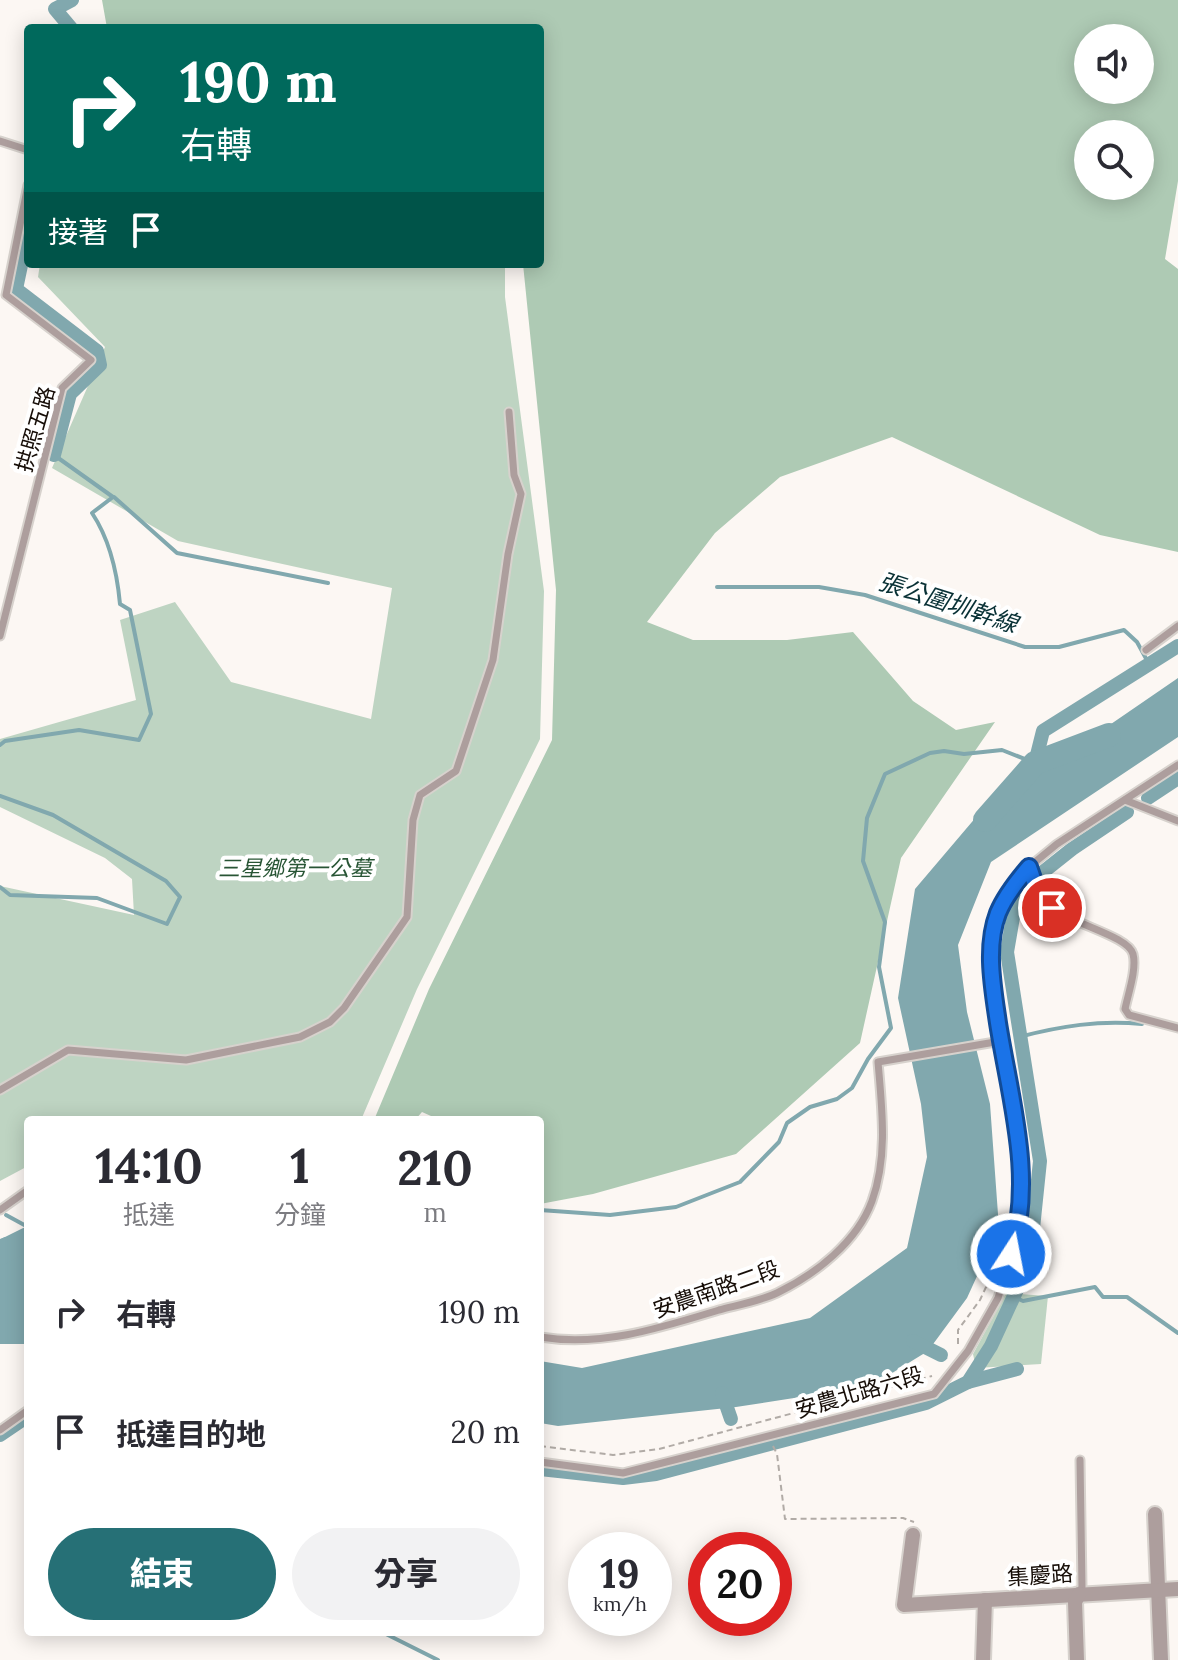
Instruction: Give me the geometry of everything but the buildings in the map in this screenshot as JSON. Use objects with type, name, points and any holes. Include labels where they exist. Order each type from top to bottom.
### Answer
[{"type":"street","points":[[1155,1514],[1161,1660]]},
{"type":"street","name":"集慶路","points":[[913,1535],[904,1605],[1178,1589]]},
{"type":"street","points":[[1077,1660],[1075,1602],[1079,1594]]},
{"type":"street","points":[[983,1660],[985,1600]]},
{"type":"lane","points":[[0,141],[24,149]]},
{"type":"lane","name":"拱照五路","points":[[0,634],[62,388],[91,360],[6,295],[24,205]]},
{"type":"lane","points":[[0,1090],[68,1050],[186,1060],[300,1037],[330,1022],[344,1008],[407,917],[413,820],[420,795],[456,771],[493,660],[508,554],[521,494],[514,475],[509,412]]},
{"type":"lane","points":[[1146,650],[1178,626]]},
{"type":"lane","name":"安農北路六段","points":[[544,1463],[623,1473],[934,1394],[960,1361],[998,1298],[1018,1232],[1022,1167],[993,990],[991,945],[998,915],[1011,888],[1029,867],[1057,844],[1178,765]]},
{"type":"lane","points":[[1125,800],[1178,821]]},
{"type":"lane","points":[[1029,867],[1039,896],[1052,908],[1072,921],[1102,932],[1129,947],[1134,955],[1125,1009],[1129,1015],[1178,1028]]},
{"type":"lane","name":"安農南路二段","points":[[544,1338],[567,1342],[632,1336],[776,1293],[826,1263],[858,1227],[871,1203],[881,1169],[883,1120],[878,1062],[1001,1041]]},
{"type":"lane","points":[[0,1210],[24,1193]]},
{"type":"lane","points":[[0,1430],[24,1413]]},
{"type":"lane","points":[[1079,1594],[1082,1587],[1080,1460]]},
{"type":"path","points":[[998,1257],[1007,1218]]},
{"type":"path","points":[[960,1361],[958,1330],[980,1300],[995,1269]]},
{"type":"path","points":[[544,1446],[613,1455],[659,1449],[952,1371]]},
{"type":"path","points":[[777,1454],[785,1519],[903,1518],[914,1520],[913,1535]]},
{"type":"green space","points":[[102,0],[1178,0],[1178,181],[1165,259],[1178,269],[1178,552],[1100,535],[892,437],[780,477],[715,533],[647,622],[693,640],[787,640],[853,632],[913,701],[956,730],[995,722],[901,858],[860,1043],[736,1154],[593,1194],[544,1203],[544,1116],[431,1116],[422,1112],[418,1116],[376,1116],[429,989],[552,740],[556,590],[523,268],[544,268],[544,24],[106,24]]},
{"type":"green space","name":"三星鄉第一公墓","points":[[39,268],[505,268],[505,297],[544,591],[540,739],[417,989],[363,1116],[24,1116],[24,1168],[0,1181],[0,886],[134,915],[132,879],[105,858],[0,807],[0,739],[136,700],[120,620],[175,602],[231,682],[371,719],[392,588],[178,541],[52,468],[105,347],[38,277]]},
{"type":"green space","points":[[1006,1293],[1048,1296],[1041,1364],[976,1368],[973,1354]]},
{"type":"water","points":[[1178,678],[1178,737],[991,862],[958,945],[967,1012],[990,1104],[999,1228],[967,1298],[928,1351],[871,1386],[736,1407],[558,1426],[544,1424],[544,1362],[582,1368],[810,1318],[907,1248],[927,1157],[921,1104],[898,998],[915,889],[977,816]]},
{"type":"water","points":[[5,1237],[24,1243],[24,1344],[0,1344],[0,1239]]},
{"type":"waterway","points":[[68,24],[55,9],[72,0]]},
{"type":"waterway","points":[[24,251],[16,289],[97,351],[100,365],[70,394],[54,455]]},
{"type":"waterway","points":[[0,745],[5,741],[79,730],[139,740],[151,714],[130,610],[120,604],[112,556],[92,513],[113,497],[54,455]]},
{"type":"waterway","points":[[114,497],[177,553],[328,583]]},
{"type":"waterway","name":"張公圍圳幹線","points":[[717,587],[819,587],[865,595],[1025,647],[1059,647],[1124,630],[1137,642],[1149,664]]},
{"type":"waterway","points":[[1035,763],[1043,731],[1178,646]]},
{"type":"waterway","points":[[985,820],[1035,763],[1109,735]]},
{"type":"waterway","points":[[544,1210],[610,1215],[676,1207],[740,1182],[779,1142],[787,1123],[810,1107],[837,1099],[852,1088],[891,1028],[879,967],[885,922],[863,861],[867,818],[885,774],[930,753],[944,751],[964,754],[1002,750],[1035,763]]},
{"type":"waterway","points":[[1148,798],[1178,778]]},
{"type":"waterway","points":[[0,796],[53,815],[166,881],[180,897],[167,924],[97,898],[10,895],[0,887]]},
{"type":"waterway","points":[[1038,876],[1127,812]]},
{"type":"waterway","points":[[544,1469],[623,1478],[656,1474],[926,1403],[968,1382],[991,1346],[1020,1283],[1032,1238],[1040,1161],[1007,952],[1016,900]]},
{"type":"waterway","points":[[1019,1037],[1080,1025],[1142,1024]]},
{"type":"waterway","name":"張公圍圳幹線","points":[[6,1215],[24,1225]]},
{"type":"waterway","points":[[0,1253],[24,1241]]},
{"type":"waterway","points":[[1014,1297],[1023,1301],[1095,1287],[1103,1297],[1127,1297],[1178,1333]]},
{"type":"waterway","points":[[913,1341],[941,1355]]},
{"type":"waterway","points":[[968,1382],[1017,1369]]},
{"type":"waterway","points":[[722,1393],[731,1419]]},
{"type":"waterway","points":[[0,1435],[24,1419]]},
{"type":"waterway","points":[[390,1636],[438,1660]]},
{"type":"route","points":[[1011,1254],[1018,1232],[1022,1167],[993,990],[991,945],[998,915],[1011,888],[1029,867],[1039,896],[1052,908]]}]
